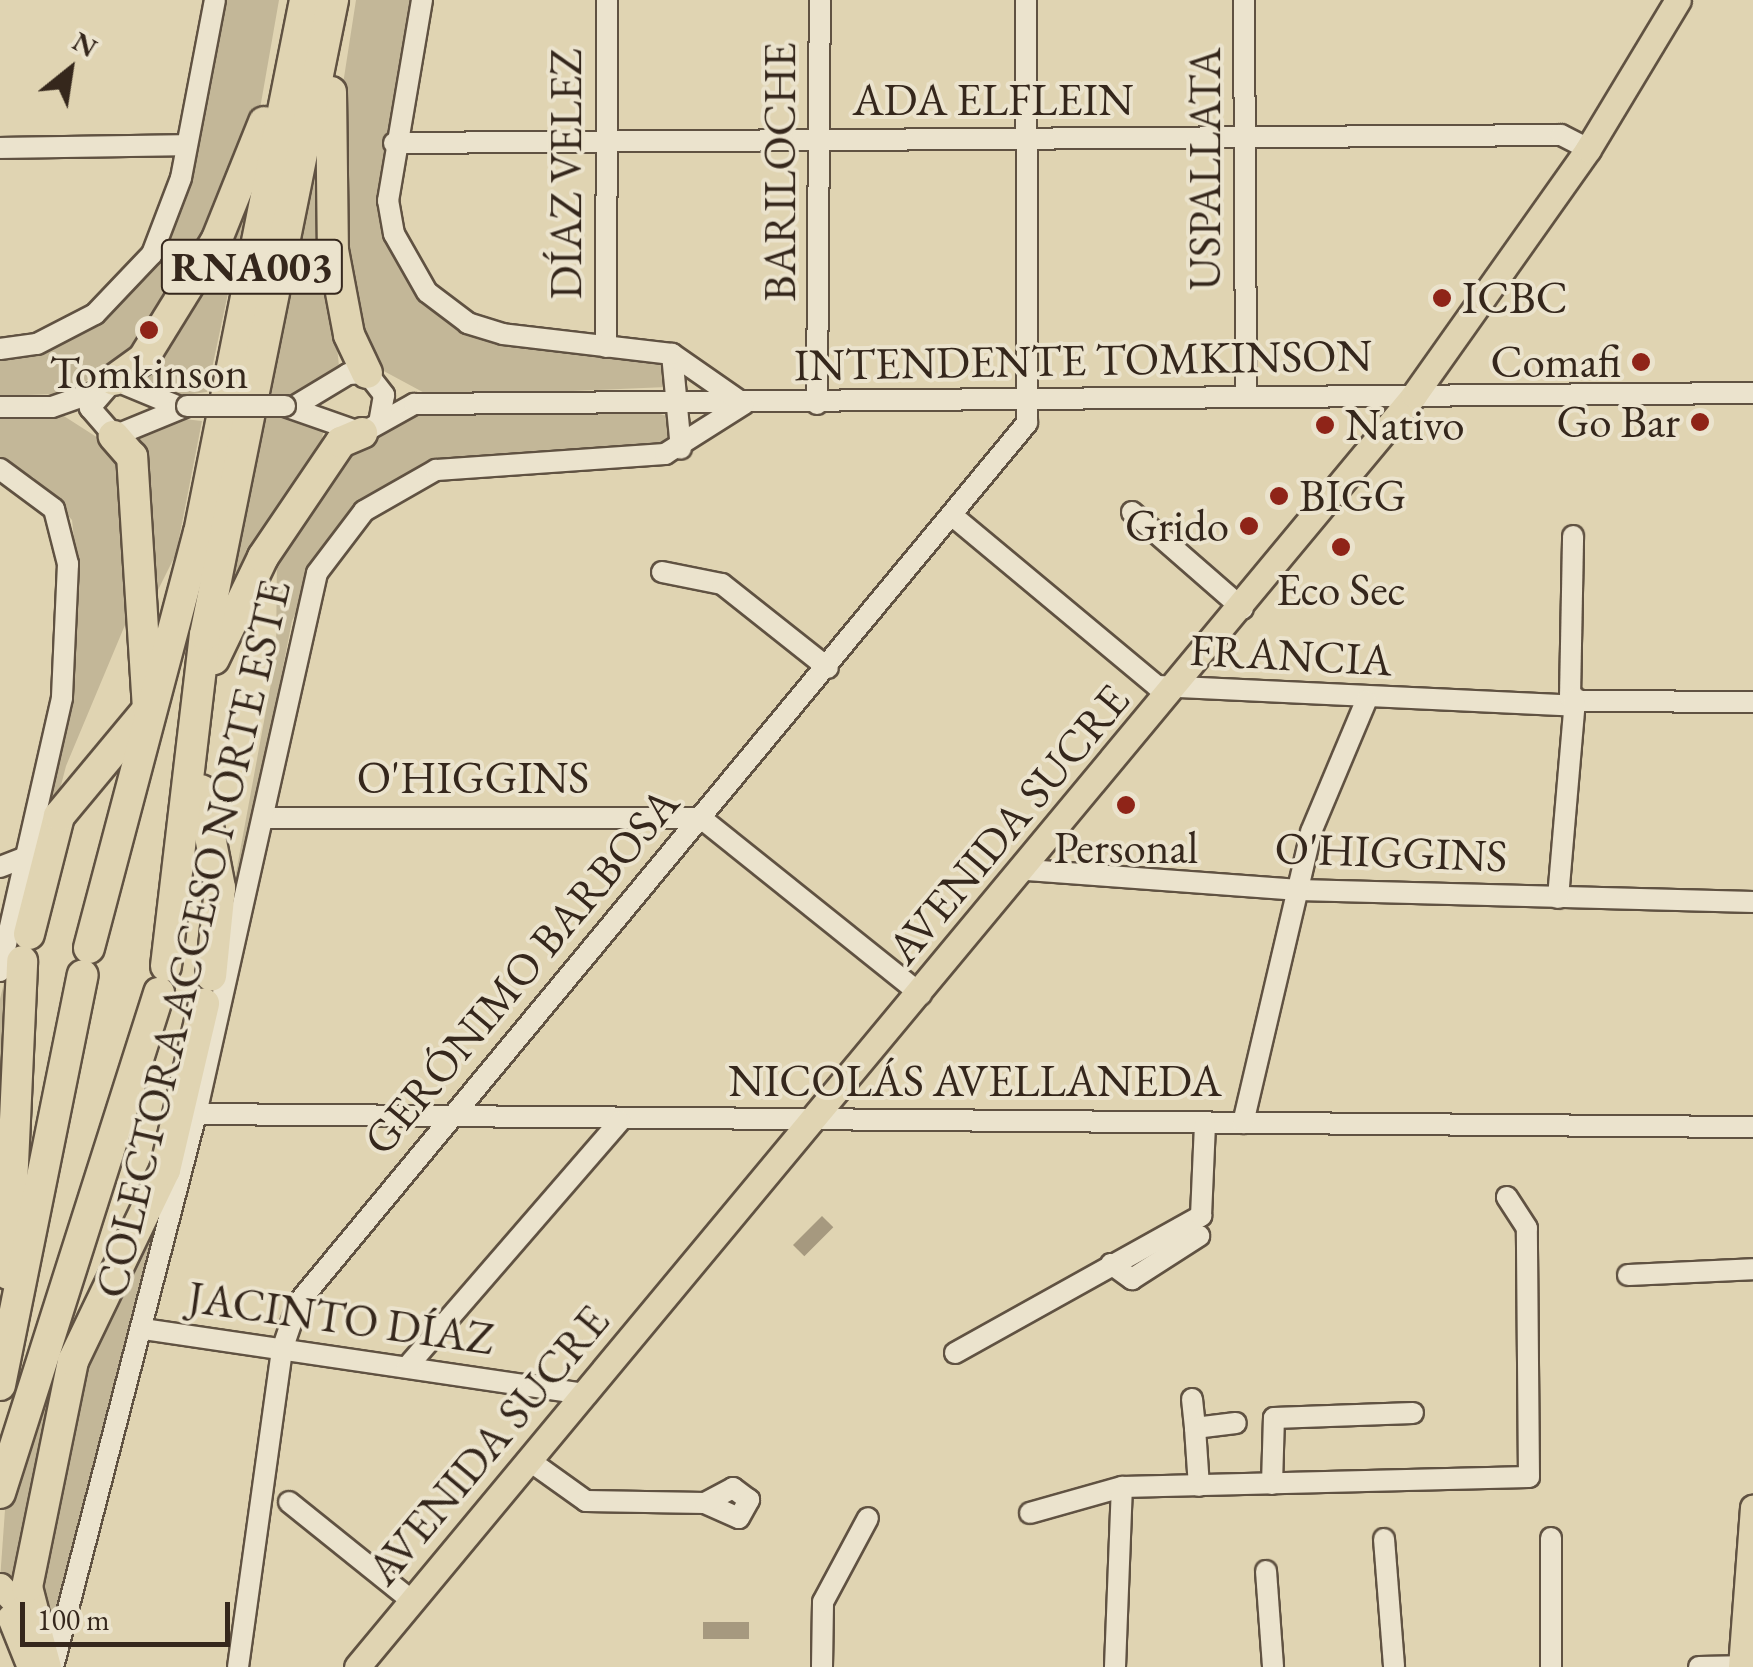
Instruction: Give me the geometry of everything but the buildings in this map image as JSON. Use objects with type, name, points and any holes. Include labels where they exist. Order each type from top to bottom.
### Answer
[{"type":"highway","points":[[105,386],[144,359],[218,239],[303,0]]},
{"type":"highway","name":"RNA003","points":[[0,1385],[86,962],[148,709],[199,533],[303,0]]},
{"type":"highway","points":[[331,11],[333,250],[349,335],[373,378]]},
{"type":"highway","name":"RNA003","points":[[0,1493],[163,980],[195,758],[198,710],[331,11]]},
{"type":"highway","points":[[0,1306],[14,1242],[11,1045],[17,955],[59,816],[148,709],[132,457],[104,428]]},
{"type":"highway","points":[[198,710],[262,557],[341,442],[370,428]]},
{"type":"highway","points":[[37,1626],[30,1572],[73,1361],[164,1170],[207,990],[220,888],[195,758]]},
{"type":"highway","points":[[0,1237],[14,1169]]},
{"type":"highway","points":[[0,1587],[30,1572]]},
{"type":"main road","name":"AVENIDA SUCRE","points":[[357,1667],[1027,870],[1414,395],[1588,149],[1678,0]]},
{"type":"main road","points":[[1740,1666],[1753,1507]]},
{"type":"main road","points":[[0,1587],[37,1626],[51,1667]]},
{"type":"main road","points":[[0,1606],[24,1636],[30,1667]]},
{"type":"street","points":[[0,349],[67,331],[126,286],[173,209],[214,0]]},
{"type":"street","points":[[422,0],[394,143],[394,234],[444,310],[503,334],[672,354],[744,404],[682,449]]},
{"type":"street","name":"DÍAZ VELEZ","points":[[606,348],[607,0]]},
{"type":"street","name":"BARILOCHE","points":[[817,404],[822,141],[820,0]]},
{"type":"street","points":[[1026,0],[1030,400]]},
{"type":"street","name":"USPALLATA","points":[[1244,0],[1246,397]]},
{"type":"street","name":"ADA ELFLEIN","points":[[394,143],[1562,135],[1588,149]]},
{"type":"street","points":[[0,148],[186,146]]},
{"type":"street","points":[[672,354],[682,403],[682,449]]},
{"type":"street","points":[[290,406],[348,374],[373,378],[414,404]]},
{"type":"street","points":[[0,407],[52,406],[105,386],[182,406],[290,406],[370,428],[373,378]]},
{"type":"street","points":[[104,428],[105,386]]},
{"type":"street","name":"INTENDENTE TOMKINSON","points":[[370,428],[414,404],[817,404],[1753,394]]},
{"type":"street","name":"GERÓNIMO BARBOSA","points":[[238,1667],[282,1350],[298,1303],[954,517],[1020,434],[1030,400]]},
{"type":"street","points":[[52,406],[104,428],[182,406]]},
{"type":"street","name":"COLECTORA ACCESO NORTE ESTE","points":[[51,1667],[144,1329],[262,818],[304,608],[317,573],[364,511],[410,480],[466,463],[682,449]]},
{"type":"street","points":[[0,469],[54,509],[66,538],[62,698],[29,856],[17,955]]},
{"type":"street","points":[[1132,512],[1243,609]]},
{"type":"street","name":"FRANCIA","points":[[954,517],[1157,686],[1366,701],[1753,702]]},
{"type":"street","points":[[1558,898],[1571,703],[1573,536]]},
{"type":"street","points":[[662,572],[722,584],[828,668]]},
{"type":"street","points":[[1243,1123],[1311,832],[1366,701]]},
{"type":"street","name":"O'HIGGINS","points":[[262,818],[701,818]]},
{"type":"street","points":[[701,818],[921,994]]},
{"type":"street","points":[[0,867],[29,856]]},
{"type":"street","name":"O'HIGGINS","points":[[1027,870],[1299,890],[1753,902]]},
{"type":"street","name":"NICOLÁS AVELLANEDA","points":[[196,1114],[620,1121],[817,1118],[1753,1127]]},
{"type":"street","points":[[407,1367],[620,1121]]},
{"type":"street","points":[[955,1353],[1201,1216],[1205,1124]]},
{"type":"street","points":[[1030,1513],[1122,1487],[1534,1474],[1527,1228],[1507,1197]]},
{"type":"street","points":[[1111,1264],[1132,1279],[1200,1236]]},
{"type":"street","points":[[1628,1275],[1753,1269]]},
{"type":"street","name":"JACINTO DÍAZ","points":[[144,1329],[586,1394]]},
{"type":"street","points":[[1192,1399],[1199,1486]]},
{"type":"street","points":[[1272,1484],[1274,1418],[1413,1414]]},
{"type":"street","points":[[1194,1428],[1236,1422]]},
{"type":"street","points":[[530,1461],[586,1502],[705,1503]]},
{"type":"street","points":[[1115,1667],[1122,1487]]},
{"type":"street","points":[[289,1502],[412,1601]]},
{"type":"street","points":[[822,1667],[823,1602],[868,1518]]},
{"type":"street","points":[[1551,1538],[1551,1667]]},
{"type":"street","points":[[1384,1539],[1394,1667]]},
{"type":"street","points":[[1266,1571],[1273,1667]]},
{"type":"street","points":[[1698,1667],[1753,1666]]},
{"type":"shaded area","points":[[223,0],[279,0],[261,103],[244,163],[151,331],[86,381],[54,394],[0,396],[0,357],[86,329],[154,263]]},
{"type":"shaded area","points":[[356,0],[410,0],[380,200],[387,243],[421,295],[443,314],[670,364],[667,387],[432,397],[380,369],[349,310],[343,84]]},
{"type":"shaded area","points":[[317,151],[339,366],[304,395],[282,395],[277,416],[304,415],[324,429],[321,443],[223,614]]},
{"type":"shaded area","points":[[254,171],[207,392],[169,397],[140,378]]},
{"type":"shaded area","points":[[417,408],[650,411],[670,417],[670,445],[451,463],[374,500],[312,575],[292,621],[221,984],[57,1617],[45,1617],[37,1580],[81,1363],[200,1047],[222,949],[276,656],[277,554],[345,451]]},
{"type":"shaded area","points":[[0,410],[56,411],[120,452],[130,613],[66,766],[9,987],[0,1206],[0,999],[57,766],[78,577],[72,520],[33,477],[0,464]]},
{"type":"shaded area","points":[[175,418],[202,421],[176,554],[154,598],[135,441]]},
{"type":"shaded area","points":[[822,1216],[833,1227],[804,1256],[793,1245]]},
{"type":"shaded area","points":[[65,1351],[17,1580],[7,1583],[0,1580],[6,1496]]},
{"type":"shaded area","points":[[703,1622],[749,1622],[749,1639],[703,1639]]},
{"type":"place","name":"ICBC","points":[[1442,298]]},
{"type":"place","name":"Tomkinson","points":[[149,330]]},
{"type":"place","name":"Comafi","points":[[1641,362]]},
{"type":"place","name":"Go Bar","points":[[1700,422]]},
{"type":"place","name":"Nativo","points":[[1325,425]]},
{"type":"place","name":"BIGG","points":[[1279,496]]},
{"type":"place","name":"Grido","points":[[1249,526]]},
{"type":"place","name":"Eco Sec","points":[[1341,547]]},
{"type":"place","name":"Personal","points":[[1126,805]]}]
